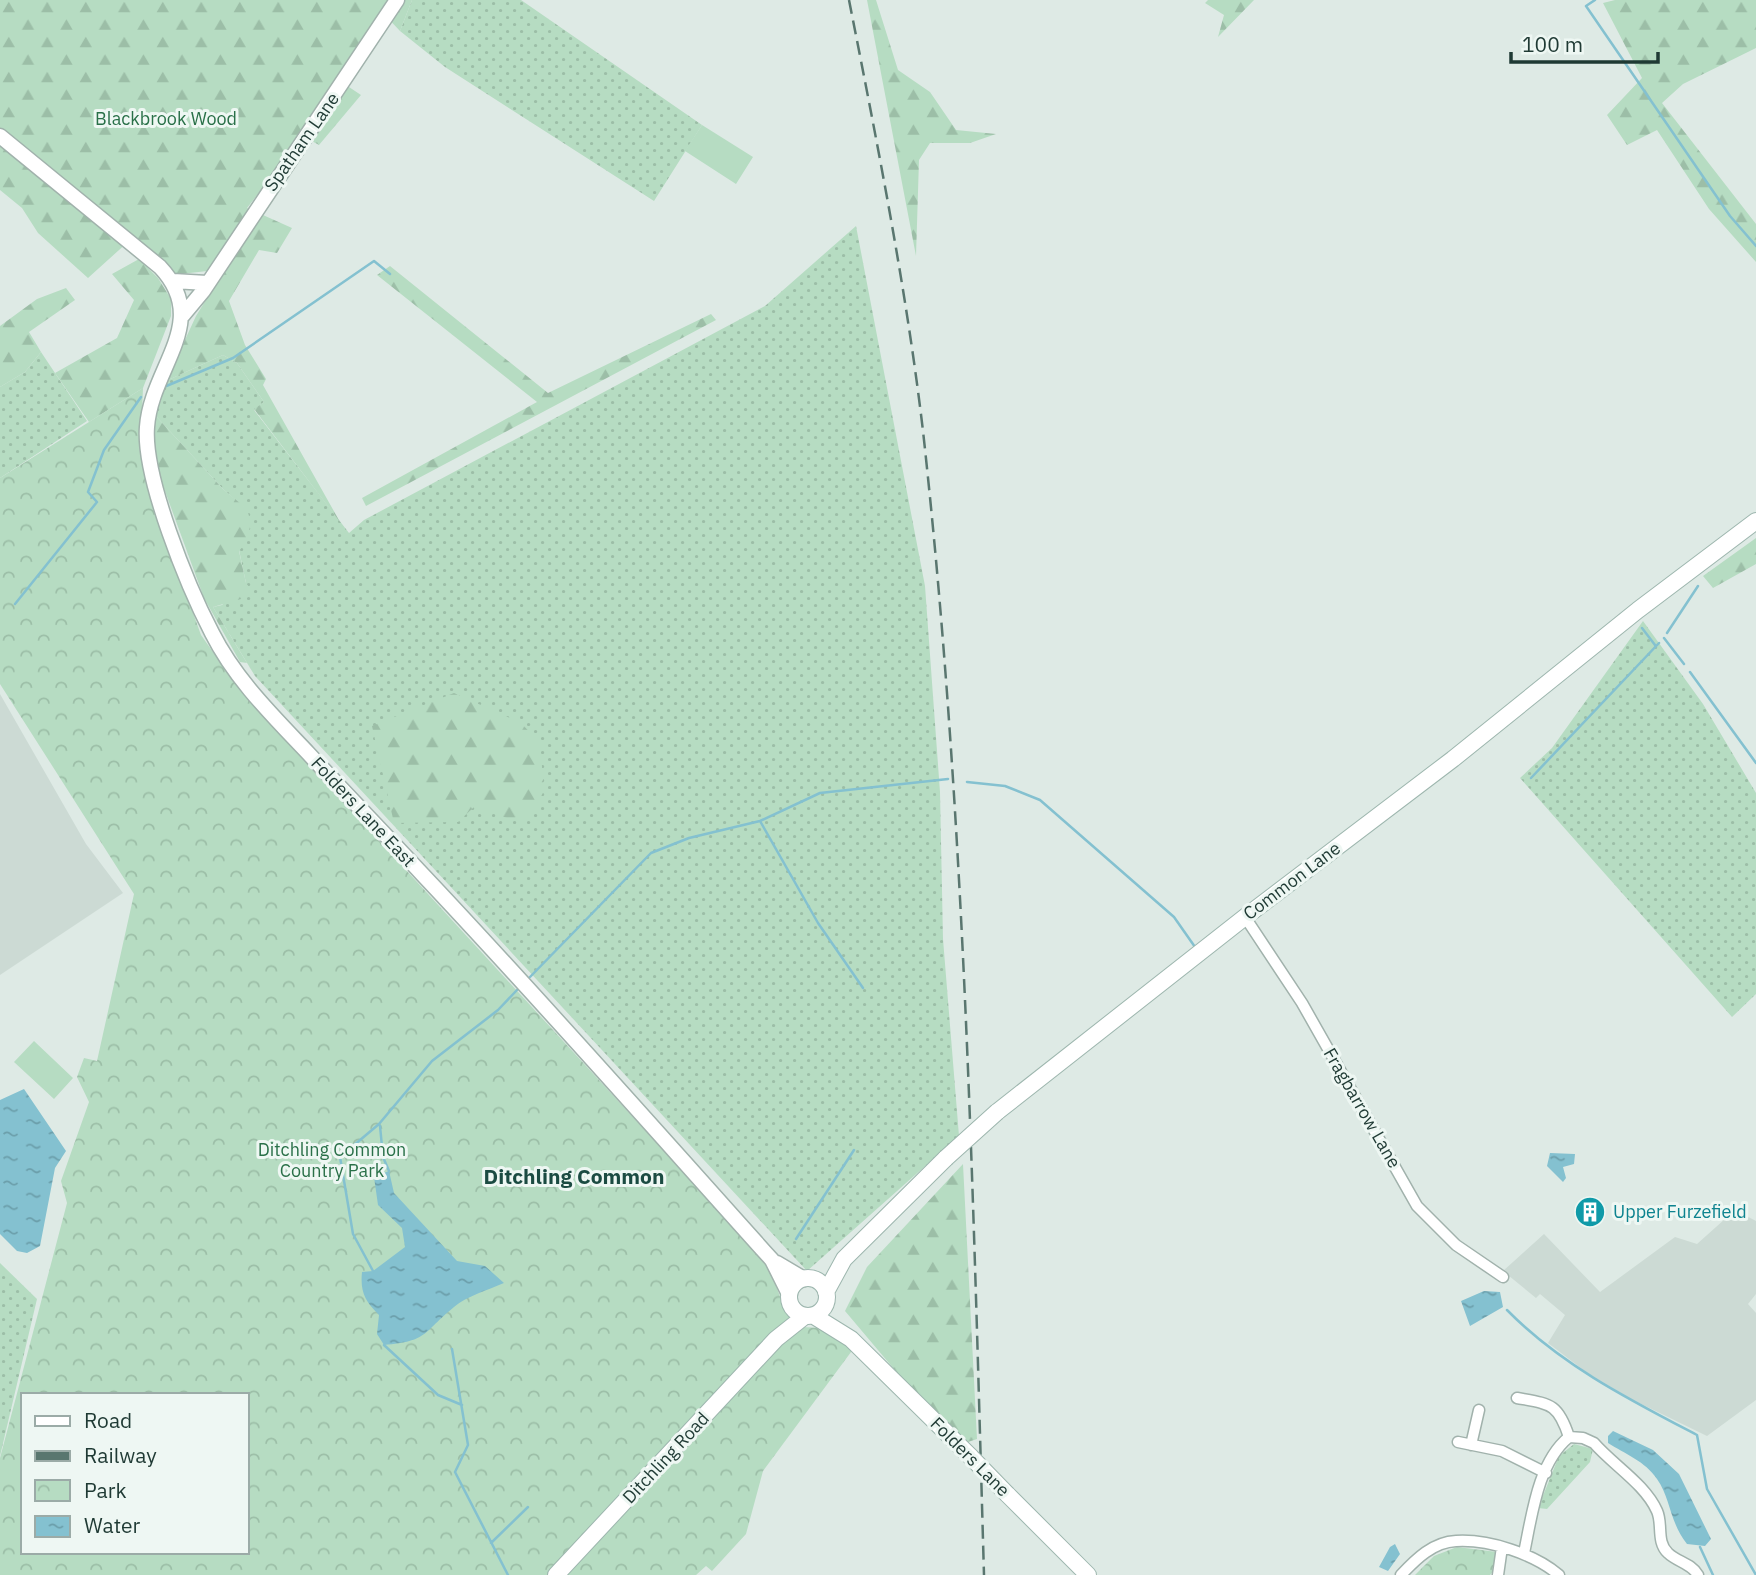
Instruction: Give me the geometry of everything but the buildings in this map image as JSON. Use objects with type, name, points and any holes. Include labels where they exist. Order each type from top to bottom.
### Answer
[{"type":"main road","name":"Common Lane","points":[[807,1279],[825,1273],[844,1259],[946,1158],[997,1112],[1245,917],[1453,759],[1638,610],[1756,521]]},
{"type":"main road","name":"Common Lane","points":[[827,1295],[844,1259]]},
{"type":"main road","points":[[807,1279],[820,1283],[827,1295],[824,1309],[809,1316],[795,1312],[789,1296],[794,1284],[807,1279]]},
{"type":"main road","name":"Folders Lane","points":[[827,1295],[833,1314],[851,1339],[1088,1575]]},
{"type":"main road","name":"Ditchling Road","points":[[776,1339],[789,1296]]},
{"type":"main road","name":"Folders Lane","points":[[809,1316],[851,1339]]},
{"type":"main road","name":"Ditchling Road","points":[[556,1575],[776,1339],[809,1316]]},
{"type":"street","name":"Spatham Lane","points":[[183,315],[207,284],[397,0]]},
{"type":"street","points":[[0,135],[173,281],[180,296],[183,315]]},
{"type":"street","points":[[173,281],[207,284]]},
{"type":"street","name":"Folders Lane East","points":[[183,315],[148,415],[147,445],[167,519],[202,613],[220,648],[266,709],[464,918],[772,1260],[789,1296]]},
{"type":"street","name":"Fragbarrow Lane","points":[[1245,917],[1302,1003],[1417,1206],[1456,1245],[1503,1277]]},
{"type":"street","name":"Folders Lane East","points":[[772,1260],[807,1279]]},
{"type":"street","points":[[1517,1398],[1550,1404],[1562,1415],[1569,1437]]},
{"type":"street","points":[[1471,1445],[1479,1410]]},
{"type":"street","points":[[1524,1553],[1536,1498],[1556,1447],[1569,1437],[1583,1438],[1594,1443],[1651,1499],[1659,1515],[1660,1538],[1667,1553],[1681,1559],[1699,1575]]},
{"type":"street","points":[[1458,1442],[1502,1451],[1546,1473]]},
{"type":"street","points":[[1401,1575],[1418,1557],[1442,1544],[1457,1541],[1524,1553],[1543,1561],[1559,1575]]},
{"type":"street","points":[[1497,1575],[1502,1548]]},
{"type":"shaded area","points":[[0,694],[86,844],[123,893],[0,975]]},
{"type":"shaded area","points":[[1735,1210],[1756,1221],[1756,1294],[1748,1304],[1756,1313],[1756,1400],[1707,1436],[1631,1399],[1586,1372],[1548,1343],[1565,1315],[1540,1294],[1536,1298],[1503,1271],[1544,1234],[1600,1292],[1675,1237],[1697,1244]]},
{"type":"green space","name":"Blackbrook Wood","points":[[0,0],[412,0],[400,31],[382,12],[343,83],[361,95],[319,145],[303,136],[247,208],[292,228],[277,253],[259,250],[229,301],[245,345],[266,379],[263,385],[340,522],[254,409],[264,402],[237,363],[223,355],[166,381],[196,316],[225,269],[172,275],[129,241],[88,278],[38,233],[22,208],[0,190]]},
{"type":"green space","points":[[412,0],[521,0],[702,125],[654,201],[445,67],[400,31]]},
{"type":"green space","points":[[867,0],[876,0],[898,70],[930,92],[956,130],[996,134],[970,143],[930,143],[919,160],[916,256]]},
{"type":"green space","points":[[1208,0],[1254,0],[1218,37],[1224,15],[1205,3]]},
{"type":"green space","points":[[1615,0],[1756,0],[1756,48],[1683,84],[1662,103],[1756,224],[1756,262],[1709,209],[1657,130],[1627,145],[1607,115],[1642,78],[1603,3]]},
{"type":"green space","points":[[702,125],[753,157],[736,184],[685,151]]},
{"type":"green space","points":[[856,226],[925,586],[940,792],[943,939],[959,1136],[807,1271],[255,676],[213,607],[222,605],[246,583],[239,550],[247,510],[223,489],[154,414],[166,381],[223,355],[237,363],[264,402],[254,410],[349,533],[364,520],[765,306]]},
{"type":"green space","points":[[139,259],[158,278],[171,299],[171,316],[143,388],[89,422],[55,373],[117,338],[134,300],[112,274]]},
{"type":"green space","points":[[390,266],[548,393],[711,314],[716,320],[366,506],[362,498],[537,402],[377,275]]},
{"type":"green space","points":[[66,288],[75,300],[29,332],[41,352],[25,372],[0,387],[0,326],[37,299]]},
{"type":"green space","points":[[41,352],[87,421],[0,478],[0,387],[25,372]]},
{"type":"green space","name":"Ditchling Common Country Park","points":[[143,388],[141,435],[157,513],[201,635],[237,686],[768,1264],[785,1310],[802,1327],[822,1328],[854,1348],[763,1471],[746,1534],[712,1571],[706,1566],[696,1575],[0,1575],[0,1458],[67,1203],[61,1181],[89,1102],[77,1077],[84,1058],[97,1061],[134,894],[0,684],[0,478]]},
{"type":"green space","points":[[154,414],[223,489],[247,509],[251,523],[246,542],[239,551],[246,583],[255,595],[213,607],[247,663],[240,662],[204,598],[158,472],[152,448]]},
{"type":"green space","points":[[1756,538],[1756,564],[1713,588],[1703,576]]},
{"type":"green space","points":[[1643,621],[1703,704],[1756,793],[1756,994],[1732,1017],[1520,778],[1552,748]]},
{"type":"green space","points":[[454,693],[521,723],[540,743],[544,791],[525,824],[474,807],[458,822],[394,823],[372,726]]},
{"type":"green space","points":[[34,1041],[73,1078],[54,1099],[14,1062]]},
{"type":"green space","points":[[963,1164],[977,1439],[965,1443],[910,1388],[845,1311],[867,1267]]},
{"type":"green space","points":[[0,1263],[37,1299],[0,1456]]},
{"type":"green space","points":[[1574,1444],[1593,1449],[1590,1462],[1547,1509],[1538,1508],[1559,1456]]},
{"type":"green space","points":[[1457,1547],[1497,1552],[1495,1569],[1490,1575],[1415,1575],[1434,1556]]},
{"type":"water","points":[[24,1089],[66,1151],[55,1168],[40,1246],[27,1253],[17,1251],[0,1234],[0,1100]]},
{"type":"water","points":[[1550,1153],[1575,1154],[1574,1164],[1563,1167],[1566,1178],[1563,1182],[1547,1166]]},
{"type":"water","points":[[389,1171],[394,1193],[457,1261],[485,1266],[504,1283],[459,1303],[417,1338],[384,1345],[377,1334],[379,1315],[365,1296],[362,1272],[373,1271],[405,1247],[402,1228],[378,1205],[374,1177]]},
{"type":"water","points":[[1484,1291],[1500,1292],[1503,1307],[1470,1326],[1461,1301]]},
{"type":"water","points":[[1613,1431],[1653,1450],[1679,1474],[1711,1539],[1705,1546],[1687,1544],[1677,1527],[1662,1487],[1652,1473],[1608,1443],[1608,1436]]},
{"type":"water","points":[[1395,1544],[1400,1554],[1388,1571],[1379,1567],[1390,1547]]},
{"type":"waterway","points":[[1595,0],[1586,6],[1730,216],[1756,246]]},
{"type":"waterway","points":[[164,387],[233,358],[374,261],[390,274]]},
{"type":"waterway","points":[[15,604],[97,502],[88,492],[104,450],[141,397]]},
{"type":"waterway","points":[[1667,633],[1698,586]]},
{"type":"waterway","points":[[1642,628],[1655,645]]},
{"type":"waterway","points":[[1664,638],[1684,664]]},
{"type":"waterway","points":[[1531,778],[1659,643]]},
{"type":"waterway","points":[[1690,672],[1756,763]]},
{"type":"waterway","points":[[530,977],[651,853],[689,838],[760,821],[820,793],[948,779]]},
{"type":"waterway","points":[[967,782],[1005,786],[1040,800],[1174,917],[1195,947]]},
{"type":"waterway","points":[[760,821],[818,923],[863,988]]},
{"type":"waterway","points":[[373,1271],[353,1234],[340,1157],[379,1124],[432,1061],[498,1010],[517,990]]},
{"type":"waterway","points":[[380,1126],[383,1157],[389,1171]]},
{"type":"waterway","points":[[796,1239],[854,1150]]},
{"type":"waterway","points":[[1507,1310],[1550,1348],[1597,1380],[1697,1435],[1707,1489],[1756,1575]]},
{"type":"waterway","points":[[384,1345],[438,1395],[462,1405]]},
{"type":"waterway","points":[[452,1349],[468,1445],[455,1472],[508,1575]]},
{"type":"waterway","points":[[491,1543],[528,1507]]},
{"type":"waterway","points":[[1700,1547],[1713,1575]]},
{"type":"railway","points":[[849,0],[908,323],[923,431],[937,574],[949,716],[965,1003],[984,1575]]},
{"type":"place","name":"Upper Furzefield","points":[[1590,1212]]},
{"type":"district","name":"Ditchling Common","points":[[574,1177]]}]
